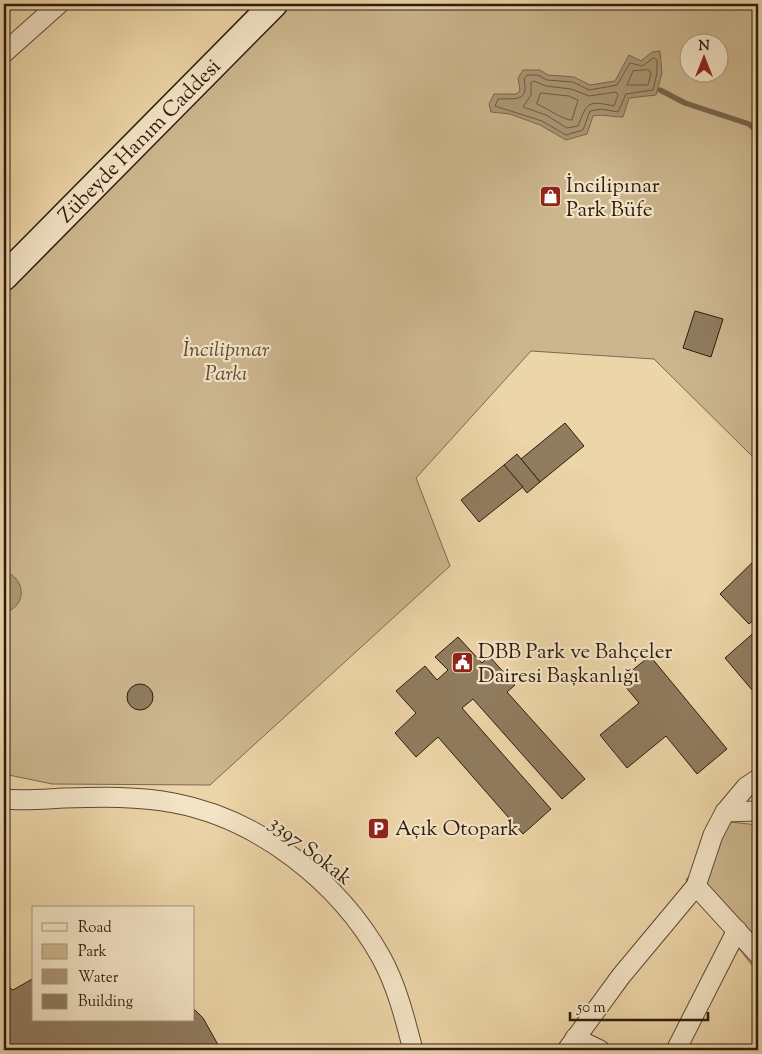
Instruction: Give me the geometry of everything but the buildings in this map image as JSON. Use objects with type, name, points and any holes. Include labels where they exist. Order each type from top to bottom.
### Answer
[{"type":"main road","name":"Zübeyde Hanım Caddesi","points":[[4,277],[274,4]]},
{"type":"street","points":[[4,53],[59,4]]},
{"type":"street","points":[[600,1050],[571,1044],[621,976],[696,886],[713,836],[725,812],[746,787],[758,778]]},
{"type":"street","name":"3397 Sokak","points":[[4,800],[118,797],[174,803],[202,811],[260,836],[283,851],[339,898],[355,919],[381,958],[399,998],[412,1050]]},
{"type":"street","points":[[725,812],[758,811]]},
{"type":"street","points":[[696,886],[758,954]]},
{"type":"street","points":[[676,1050],[736,930]]},
{"type":"green space","name":"İncilipınar Parkı","points":[[276,4],[758,4],[758,462],[654,359],[531,351],[416,478],[450,566],[210,785],[52,784],[4,774],[4,267]]},
{"type":"green space","points":[[730,822],[758,825],[758,973],[686,880]]},
{"type":"water","points":[[660,51],[662,73],[656,95],[629,98],[623,117],[593,116],[587,134],[566,140],[540,125],[510,114],[491,112],[489,104],[494,94],[516,94],[520,91],[518,78],[523,70],[540,70],[548,75],[574,77],[590,85],[615,81],[629,55],[641,61],[652,52]]},
{"type":"water","points":[[4,571],[17,580],[21,592],[17,604],[4,613]]},
{"type":"waterway","points":[[660,90],[685,103],[749,124],[758,132]]},
{"type":"place","name":"İncilipınar Park Büfe","points":[[550,197]]},
{"type":"place","name":"DBB Park ve Bahçeler Dairesi Başkanlığı","points":[[462,663]]},
{"type":"place","name":"Açık Otopark","points":[[379,828]]}]
